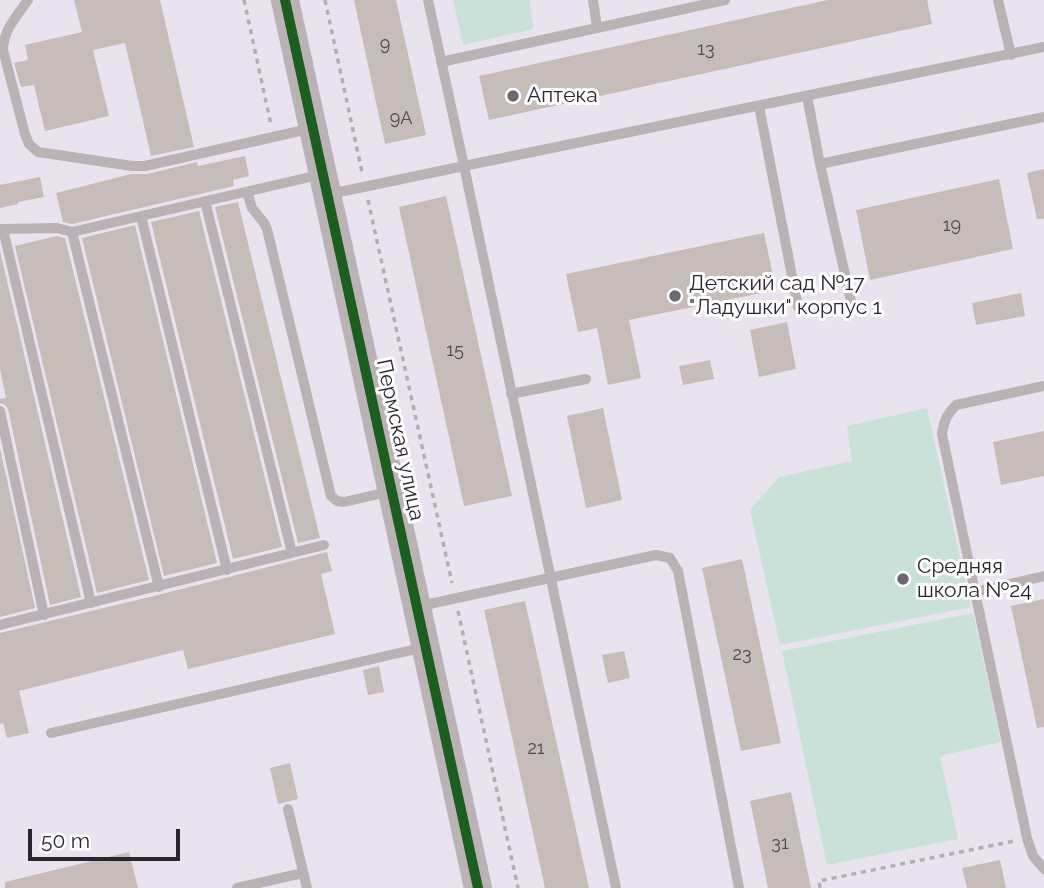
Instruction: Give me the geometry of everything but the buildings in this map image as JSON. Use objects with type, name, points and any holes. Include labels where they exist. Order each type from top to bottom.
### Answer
[{"type":"street","name":"Пермская улица","points":[[285,0],[478,888]]},
{"type":"lane","points":[[28,0],[6,31],[3,50],[25,134],[29,144],[38,152],[145,166],[313,128]]},
{"type":"lane","points":[[428,0],[616,888]]},
{"type":"lane","points":[[593,0],[597,27]]},
{"type":"lane","points":[[441,62],[725,0]]},
{"type":"lane","points":[[998,0],[1011,55]]},
{"type":"lane","points":[[91,603],[2,229],[57,228],[72,232],[247,192],[325,185],[365,187],[1044,47]]},
{"type":"lane","points":[[807,96],[851,301]]},
{"type":"lane","points":[[759,106],[798,307]]},
{"type":"lane","points":[[820,164],[1044,117]]},
{"type":"lane","points":[[247,192],[252,208],[267,229],[331,496],[345,502],[391,491]]},
{"type":"lane","points":[[205,201],[292,553]]},
{"type":"lane","points":[[141,216],[228,570]]},
{"type":"lane","points":[[72,232],[159,587]]},
{"type":"lane","points":[[511,394],[586,379]]},
{"type":"lane","points":[[1044,386],[957,405],[948,414],[942,434],[1027,838],[1032,856],[1044,869]]},
{"type":"lane","points":[[0,411],[44,615]]},
{"type":"lane","points":[[0,625],[324,545]]},
{"type":"lane","points":[[417,607],[656,555],[670,558],[678,571],[739,888]]},
{"type":"lane","points":[[975,592],[1044,576]]},
{"type":"lane","points":[[51,733],[425,647]]},
{"type":"lane","points":[[288,809],[307,888]]},
{"type":"lane","points":[[237,888],[303,873]]},
{"type":"path","points":[[244,0],[274,137]]},
{"type":"path","points":[[325,0],[518,888]]},
{"type":"path","points":[[820,888],[819,881],[1027,838]]},
{"type":"green space","points":[[453,0],[529,0],[534,29],[463,45]]},
{"type":"green space","points":[[927,408],[971,607],[780,645],[750,510],[779,477],[852,461],[847,426]]},
{"type":"green space","points":[[973,613],[1001,742],[940,756],[958,839],[827,865],[782,651]]},
{"type":"cycle path","points":[[285,0],[478,888]]},
{"type":"place","name":"Аптека","points":[[513,96]]},
{"type":"place","name":"Детский сад №17 \"Ладушки\" корпус 1","points":[[675,296]]},
{"type":"place","name":"Средняя школа №24","points":[[903,579]]}]
